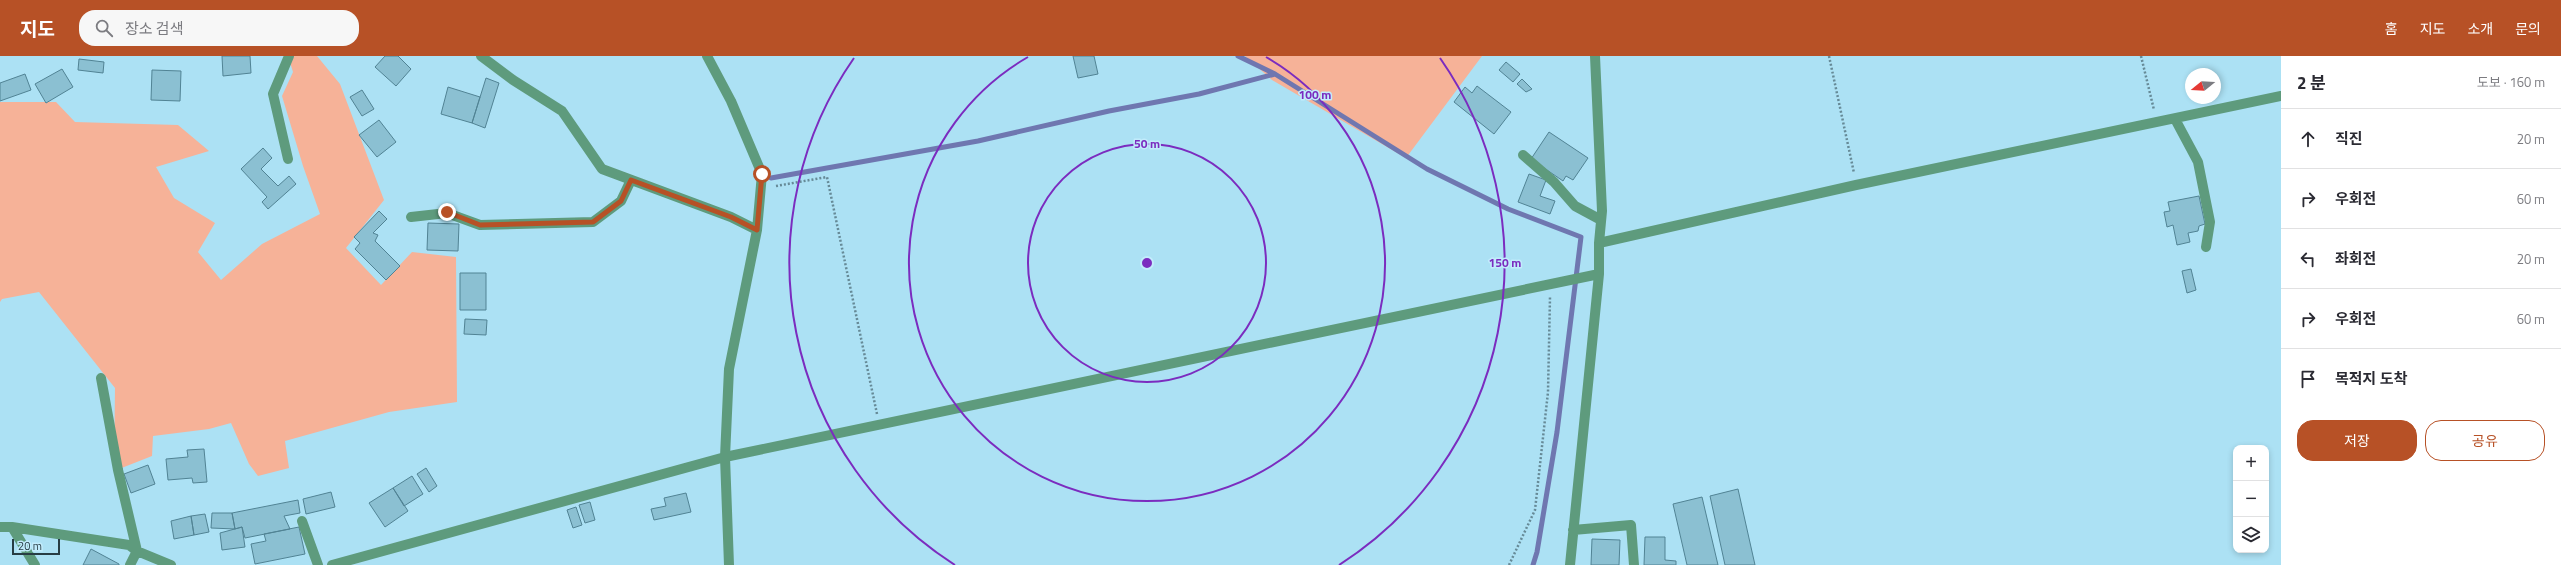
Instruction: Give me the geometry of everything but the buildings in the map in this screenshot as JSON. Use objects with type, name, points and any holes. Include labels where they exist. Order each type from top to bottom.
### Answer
[{"type":"street","points":[[288,56],[273,94],[288,159]]},
{"type":"street","points":[[480,56],[513,80],[562,111],[602,169],[731,217],[757,230]]},
{"type":"street","points":[[708,56],[731,101],[762,174],[757,230],[729,369],[725,457],[729,565]]},
{"type":"street","points":[[1570,565],[1599,274],[1598,243],[1601,220],[1595,56]]},
{"type":"street","points":[[1598,243],[1856,185],[2281,96]]},
{"type":"street","points":[[2175,119],[2198,162],[2210,222],[2206,247]]},
{"type":"street","points":[[1523,155],[1554,182],[1575,206],[1601,220]]},
{"type":"street","points":[[411,217],[447,212],[480,225],[593,222],[621,201],[631,180]]},
{"type":"street","points":[[332,565],[725,457],[1599,274]]},
{"type":"street","points":[[101,378],[118,470],[137,551],[130,565]]},
{"type":"street","points":[[302,521],[318,565]]},
{"type":"street","points":[[1573,530],[1631,526],[1634,565]]},
{"type":"street","points":[[0,527],[12,527],[129,545],[137,551],[171,565]]},
{"type":"street","points":[[12,527],[35,565]]},
{"type":"path","points":[[1829,56],[1856,185]]},
{"type":"path","points":[[2142,56],[2157,122]]},
{"type":"path","points":[[776,186],[827,177],[879,424]]},
{"type":"path","points":[[1509,565],[1535,510],[1548,392],[1550,284]]},
{"type":"shaded area","points":[[288,56],[317,56],[340,84],[384,200],[346,248],[381,285],[412,252],[456,257],[457,402],[389,412],[285,441],[289,468],[258,476],[249,464],[231,423],[209,429],[153,436],[152,456],[114,471],[115,388],[39,292],[2,299],[0,302],[0,102],[56,102],[75,122],[178,125],[209,151],[156,167],[174,198],[215,223],[198,252],[221,280],[262,244],[320,214],[303,166],[282,96],[293,72]]},
{"type":"shaded area","points":[[1245,56],[1482,56],[1406,158],[1272,80]]},
{"type":"waterway","points":[[1238,56],[1275,74],[1427,169],[1508,209],[1581,237],[1557,432],[1537,552],[1533,565]]},
{"type":"waterway","points":[[771,178],[978,141],[1109,111],[1199,94],[1275,74]]},
{"type":"route","points":[[447,212],[480,225],[593,222],[621,201],[631,180],[731,217],[757,230],[762,174]]}]
